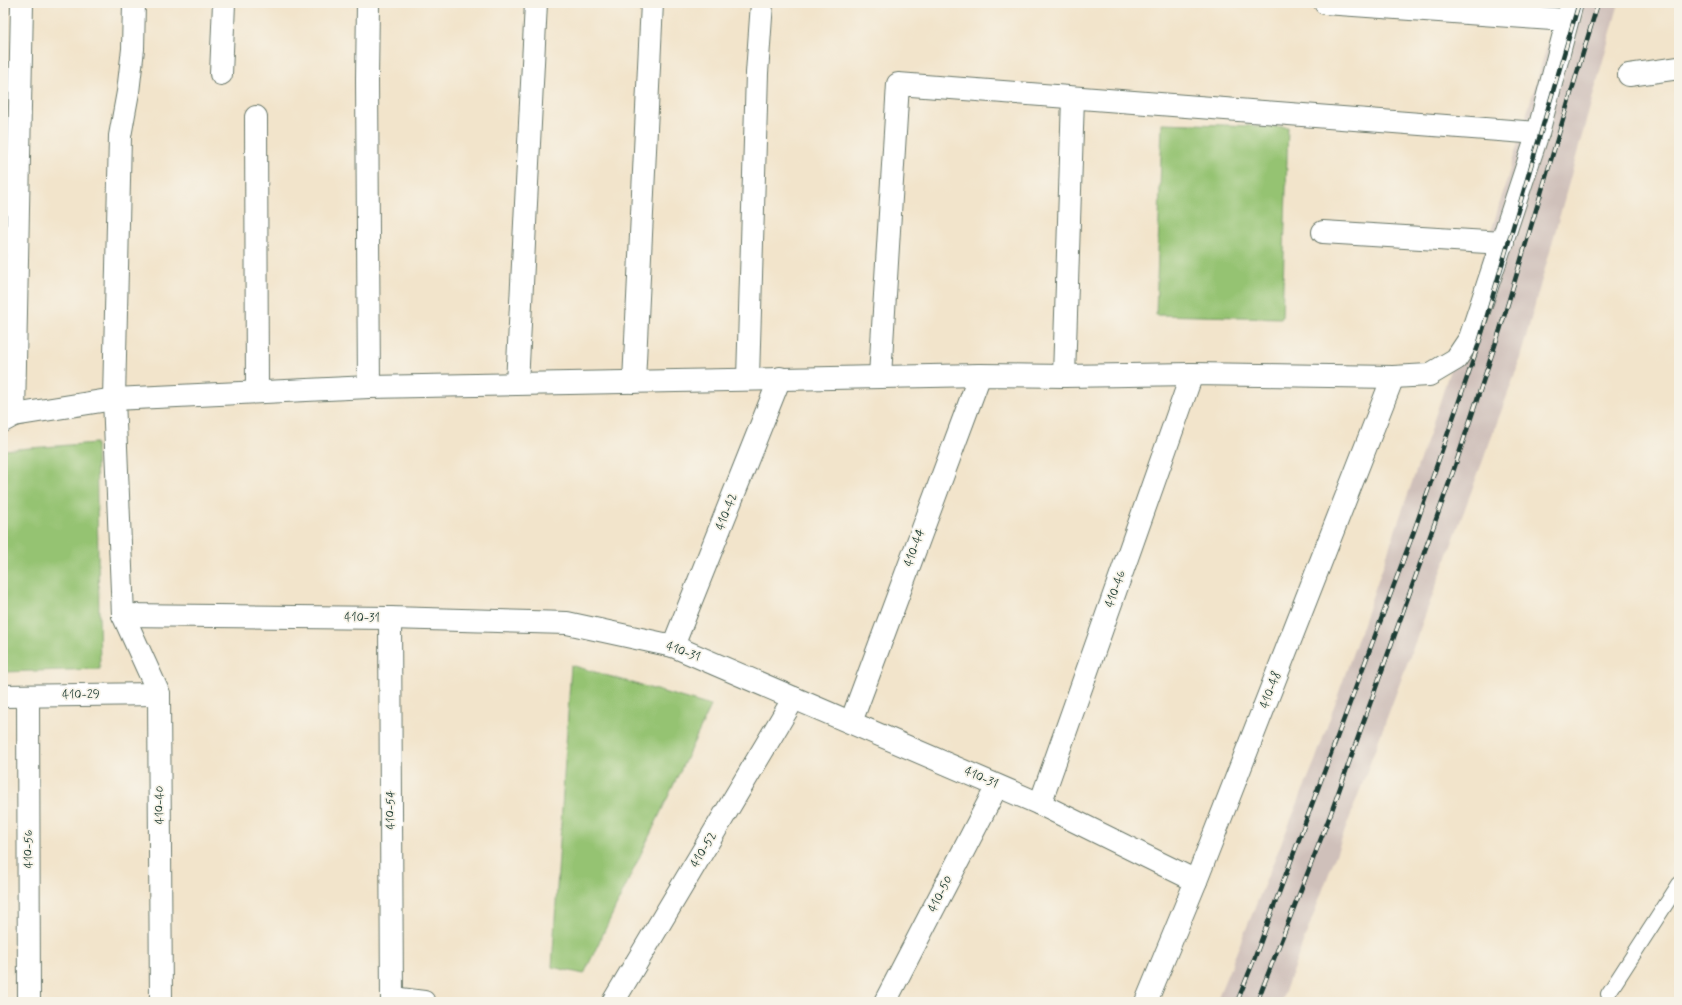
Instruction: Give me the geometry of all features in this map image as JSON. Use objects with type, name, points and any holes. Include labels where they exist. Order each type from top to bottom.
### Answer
[{"type":"street","points":[[22,3],[9,418],[114,399],[369,387],[880,376],[1192,374],[1393,378],[1428,376],[1456,359],[1470,338],[1503,243],[1538,133],[1570,12],[1324,3]]},
{"type":"street","points":[[123,615],[114,399],[120,136],[128,92],[133,49],[134,3]]},
{"type":"street","points":[[221,74],[224,3]]},
{"type":"street","points":[[368,3],[369,387]]},
{"type":"street","points":[[517,384],[536,3]]},
{"type":"street","points":[[634,382],[652,3]]},
{"type":"street","points":[[748,378],[757,74],[762,3]]},
{"type":"street","points":[[1628,75],[1679,68]]},
{"type":"street","points":[[880,376],[898,84],[1538,133]]},
{"type":"street","points":[[1064,376],[1073,98]]},
{"type":"street","points":[[256,117],[257,392]]},
{"type":"street","points":[[1323,232],[1503,243]]},
{"type":"street","name":"410-46","points":[[1040,804],[1192,374]]},
{"type":"street","name":"410-44","points":[[851,722],[980,375]]},
{"type":"street","name":"410-42","points":[[674,646],[780,378]]},
{"type":"street","name":"410-48","points":[[1146,1002],[1196,881],[1393,378]]},
{"type":"street","name":"410-31","points":[[123,615],[390,618],[567,623],[674,646],[1040,804],[1196,881]]},
{"type":"street","name":"410-40","points":[[123,615],[160,694],[161,1002]]},
{"type":"street","name":"410-54","points":[[390,618],[392,1000]]},
{"type":"street","name":"410-29","points":[[3,696],[160,694]]},
{"type":"street","name":"410-56","points":[[28,696],[29,1002]]},
{"type":"street","name":"410-52","points":[[613,1002],[794,698]]},
{"type":"street","name":"410-50","points":[[885,1002],[997,786]]},
{"type":"street","points":[[392,1000],[424,1002]]},
{"type":"lane","points":[[1608,994],[1679,884]]},
{"type":"shaded area","points":[[1560,3],[1619,3],[1517,369],[1281,1002],[1216,1002],[1315,761],[1440,402]]},
{"type":"green space","points":[[1162,123],[1288,127],[1282,318],[1156,315]]},
{"type":"green space","points":[[96,443],[100,669],[3,672],[3,450]]},
{"type":"green space","points":[[571,665],[711,706],[584,974],[552,967]]},
{"type":"railway","points":[[1237,1002],[1413,534],[1478,346],[1579,3]]},
{"type":"railway","points":[[1257,1002],[1331,813],[1454,469],[1500,330],[1598,3]]}]
